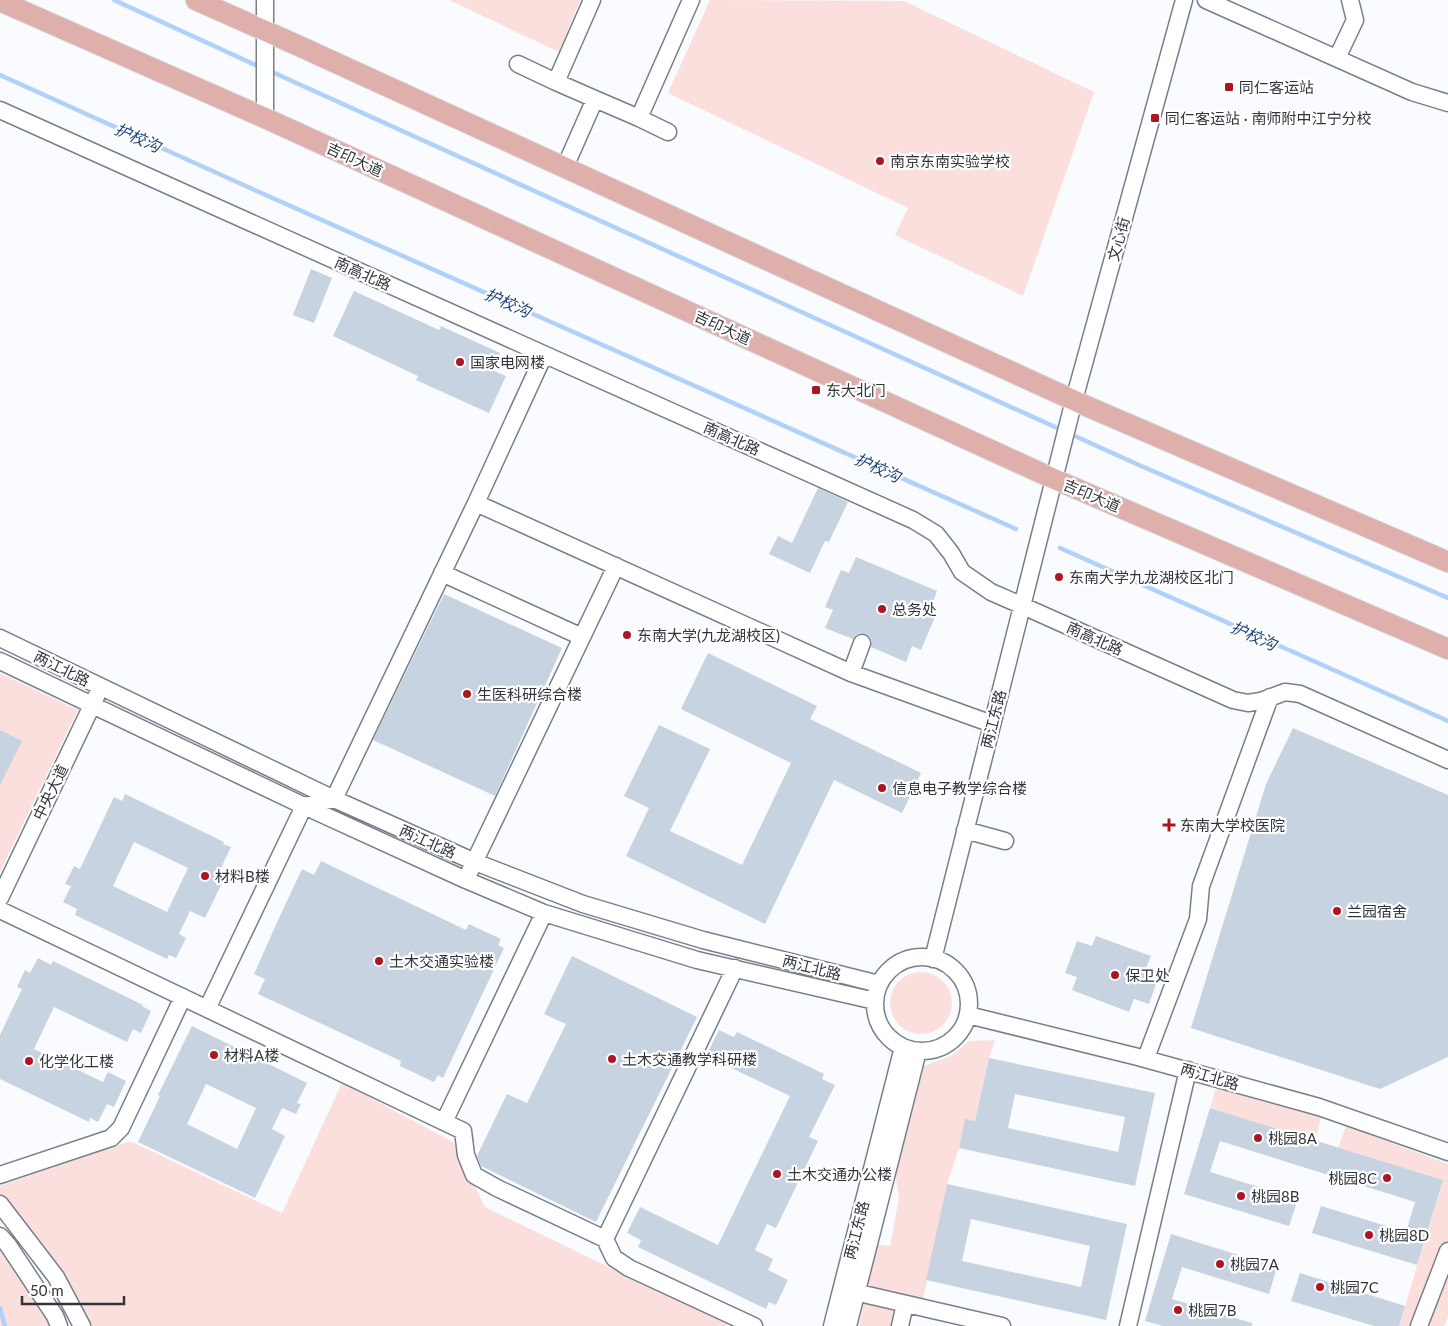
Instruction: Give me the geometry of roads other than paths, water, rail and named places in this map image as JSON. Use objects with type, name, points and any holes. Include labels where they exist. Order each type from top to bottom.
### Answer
[{"type":"main road","points":[[196,0],[1074,400],[1448,562]]},
{"type":"main road","name":"吉印大道","points":[[0,1],[265,118],[1054,479],[1448,649]]},
{"type":"street","points":[[265,0],[265,118]]},
{"type":"street","points":[[556,82],[592,0]]},
{"type":"street","points":[[639,118],[690,0]]},
{"type":"street","name":"文心街","points":[[1054,479],[1184,0]]},
{"type":"street","points":[[1206,0],[1412,92],[1448,103]]},
{"type":"street","points":[[1337,58],[1355,20],[1350,0]]},
{"type":"street","points":[[518,64],[668,132]]},
{"type":"street","points":[[565,167],[595,99]]},
{"type":"street","name":"南高北路","points":[[0,110],[913,520],[936,534],[951,553],[962,572],[991,592],[1022,606],[1233,700],[1248,703],[1261,701],[1270,696],[1285,692],[1300,694],[1448,760]]},
{"type":"street","points":[[207,1008],[304,806],[334,799],[476,503],[544,355]]},
{"type":"street","name":"两江东路","points":[[933,959],[1054,479]]},
{"type":"street","points":[[476,503],[851,673],[992,724]]},
{"type":"street","points":[[466,880],[616,566]]},
{"type":"street","points":[[442,573],[582,637]]},
{"type":"street","name":"两江北路","points":[[0,638],[334,799],[475,862],[583,904],[703,940],[879,984]]},
{"type":"street","points":[[851,673],[862,643]]},
{"type":"street","name":"两江北路","points":[[0,661],[304,806],[466,880],[544,913],[697,960],[875,1001]]},
{"type":"street","name":"中央大道","points":[[0,898],[100,687]]},
{"type":"street","points":[[1146,1058],[1198,919],[1201,886],[1270,696]]},
{"type":"street","points":[[965,830],[1005,840]]},
{"type":"street","points":[[0,910],[463,1130],[466,1155],[474,1175],[497,1188],[604,1239],[614,1258],[629,1268],[754,1326]]},
{"type":"street","points":[[444,1122],[544,913]]},
{"type":"street","points":[[697,960],[703,940]]},
{"type":"street","points":[[925,957],[933,959],[941,961],[954,970],[964,983],[969,998],[968,1015],[962,1029],[953,1040],[940,1048],[925,1052],[896,1044],[885,1034],[877,1022],[874,1007],[876,992],[882,977],[894,966],[908,958],[925,957]]},
{"type":"street","points":[[604,1239],[735,968]]},
{"type":"street","points":[[0,1176],[111,1138],[121,1128],[183,997]]},
{"type":"street","name":"两江北路","points":[[968,1015],[1146,1058],[1319,1107],[1448,1152]]},
{"type":"street","name":"两江东路","points":[[832,1326],[849,1291],[911,1049]]},
{"type":"street","points":[[1128,1326],[1188,1070]]},
{"type":"street","points":[[0,1204],[56,1277],[82,1326]]},
{"type":"street","points":[[0,1236],[55,1316],[59,1326]]},
{"type":"street","points":[[1419,1326],[1448,1252]]},
{"type":"street","points":[[849,1291],[998,1325]]},
{"type":"street","name":"两江东路","points":[[848,1326],[849,1291]]},
{"type":"street","points":[[900,1326],[905,1304]]},
{"type":"waterway","points":[[114,0],[260,67]]},
{"type":"waterway","points":[[270,71],[1141,466],[1448,598]]},
{"type":"waterway","name":"护校沟","points":[[0,75],[1016,529]]},
{"type":"waterway","name":"护校沟","points":[[1060,548],[1448,721]]},
{"type":"waterway","points":[[0,1308],[5,1326]]},
{"type":"place","name":"同仁客运站","points":[[1229,87]]},
{"type":"place","name":"同仁客运站 · 南师附中江宁分校","points":[[1155,118]]},
{"type":"place","name":"南京东南实验学校","points":[[880,161]]},
{"type":"place","name":"国家电网楼","points":[[460,362]]},
{"type":"place","name":"东大北门","points":[[816,390]]},
{"type":"place","name":"东南大学九龙湖校区北门","points":[[1059,577]]},
{"type":"place","name":"总务处","points":[[882,609]]},
{"type":"place","name":"东南大学(九龙湖校区)","points":[[627,635]]},
{"type":"place","name":"生医科研综合楼","points":[[467,694]]},
{"type":"place","name":"信息电子教学综合楼","points":[[882,788]]},
{"type":"place","name":"东南大学校医院","points":[[1169,825]]},
{"type":"place","name":"材料B楼","points":[[205,876]]},
{"type":"place","name":"兰园宿舍","points":[[1337,911]]},
{"type":"place","name":"土木交通实验楼","points":[[379,961]]},
{"type":"place","name":"保卫处","points":[[1115,975]]},
{"type":"place","name":"材料A楼","points":[[214,1055]]},
{"type":"place","name":"土木交通教学科研楼","points":[[612,1059]]},
{"type":"place","name":"化学化工楼","points":[[29,1061]]},
{"type":"place","name":"桃园8A","points":[[1258,1138]]},
{"type":"place","name":"土木交通办公楼","points":[[777,1174]]},
{"type":"place","name":"桃园8C","points":[[1387,1178]]},
{"type":"place","name":"桃园8B","points":[[1241,1196]]},
{"type":"place","name":"桃园8D","points":[[1369,1235]]},
{"type":"place","name":"桃园7A","points":[[1220,1264]]},
{"type":"place","name":"桃园7C","points":[[1320,1287]]},
{"type":"place","name":"桃园7B","points":[[1178,1310]]}]
